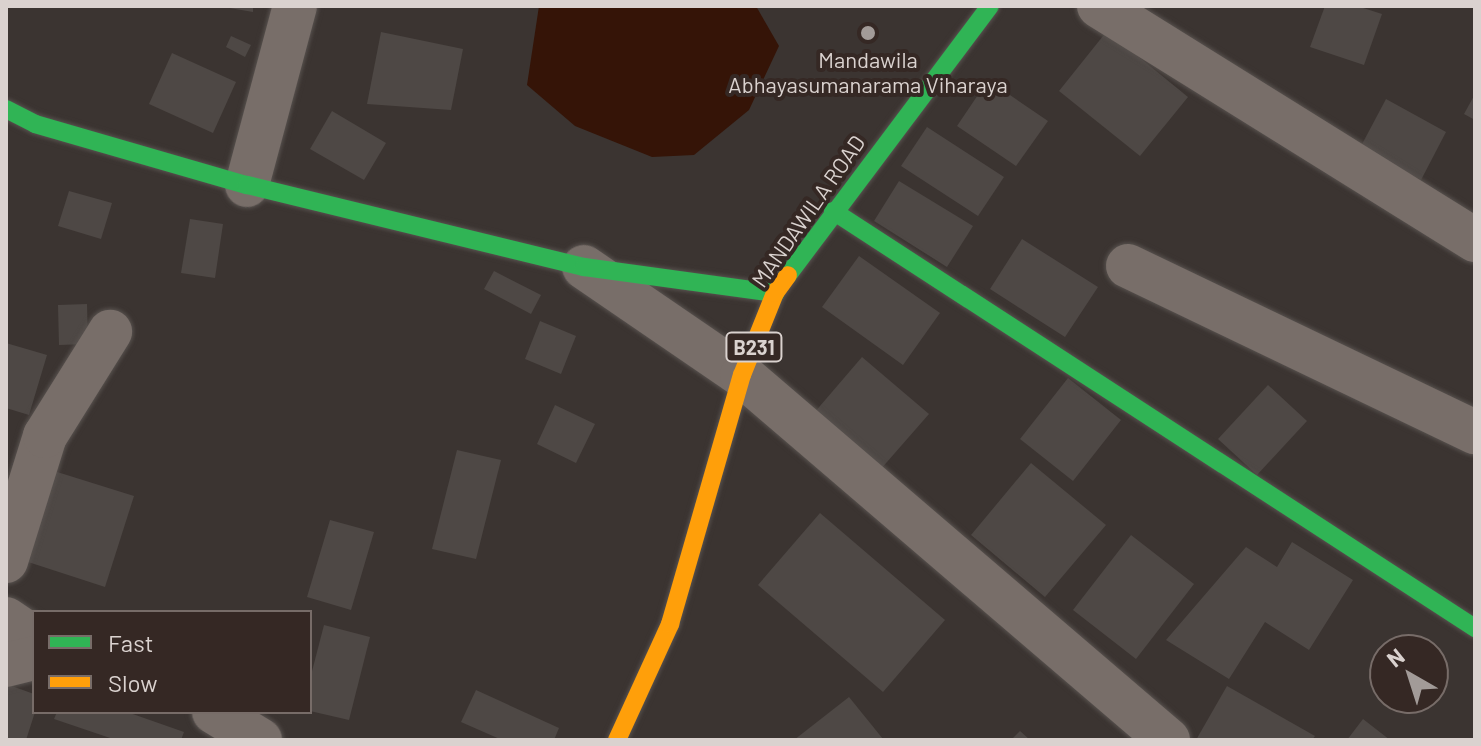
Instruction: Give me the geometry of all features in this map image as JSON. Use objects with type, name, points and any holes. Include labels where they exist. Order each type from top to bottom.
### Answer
[{"type":"street","points":[[247,185],[295,6]]},
{"type":"street","name":"MANDAWILA ROAD","points":[[626,736],[670,624],[742,375],[775,293],[833,211],[990,6]]},
{"type":"street","points":[[1099,6],[1475,240]]},
{"type":"street","points":[[6,109],[35,124],[247,185],[584,267],[775,293]]},
{"type":"street","points":[[833,211],[1475,628]]},
{"type":"street","points":[[1128,266],[1475,432]]},
{"type":"street","points":[[584,267],[742,375],[1168,740]]},
{"type":"street","points":[[6,561],[45,436],[110,332]]},
{"type":"street","points":[[6,619],[32,637]]},
{"type":"street","points":[[6,665],[32,658]]},
{"type":"street","points":[[217,714],[260,740]]},
{"type":"shaded area","points":[[539,6],[756,6],[779,46],[749,110],[694,155],[652,157],[575,126],[527,85]]},
{"type":"building","points":[[218,6],[253,6],[253,12]]},
{"type":"building","points":[[1325,6],[1357,6],[1382,14],[1364,65],[1310,47]]},
{"type":"building","points":[[1107,31],[1188,97],[1140,156],[1059,91]]},
{"type":"building","points":[[381,32],[463,49],[451,110],[367,104]]},
{"type":"building","points":[[231,36],[251,45],[245,57],[226,47]]},
{"type":"building","points":[[172,53],[236,82],[213,133],[149,104]]},
{"type":"building","points":[[988,80],[1048,121],[1016,166],[957,126]]},
{"type":"building","points":[[1475,94],[1475,120],[1464,114]]},
{"type":"building","points":[[1386,99],[1446,132],[1421,180],[1360,148]]},
{"type":"building","points":[[332,111],[386,143],[364,180],[310,149]]},
{"type":"building","points":[[927,127],[1004,177],[978,216],[901,166]]},
{"type":"building","points":[[899,181],[973,226],[947,267],[874,221]]},
{"type":"building","points":[[69,191],[112,203],[101,239],[58,226]]},
{"type":"building","points":[[190,219],[223,224],[215,278],[181,273]]},
{"type":"building","points":[[1022,239],[1098,287],[1065,337],[990,289]]},
{"type":"building","points":[[859,256],[940,313],[903,365],[822,307]]},
{"type":"building","points":[[494,271],[541,295],[531,314],[484,289]]},
{"type":"building","points":[[87,304],[88,344],[59,345],[58,305]]},
{"type":"building","points":[[540,321],[576,336],[561,374],[525,359]]},
{"type":"building","points":[[6,343],[47,355],[29,415],[6,408]]},
{"type":"building","points":[[862,357],[929,414],[880,470],[814,413]]},
{"type":"building","points":[[1068,378],[1121,420],[1073,481],[1020,439]]},
{"type":"building","points":[[1268,385],[1307,421],[1257,475],[1218,439]]},
{"type":"building","points":[[555,405],[595,424],[576,463],[537,444]]},
{"type":"building","points":[[457,450],[501,460],[476,559],[432,549]]},
{"type":"building","points":[[1031,463],[1106,525],[1045,597],[971,535]]},
{"type":"building","points":[[54,471],[134,496],[105,587],[25,561]]},
{"type":"building","points":[[820,513],[945,620],[883,692],[758,585]]},
{"type":"building","points":[[330,520],[374,532],[351,610],[307,597]]},
{"type":"building","points":[[1131,535],[1194,584],[1136,659],[1073,610]]},
{"type":"building","points":[[1292,542],[1353,580],[1309,650],[1265,622],[1229,679],[1166,640],[1246,547],[1277,567]]},
{"type":"building","points":[[324,625],[370,637],[349,720],[312,711],[312,671]]},
{"type":"building","points":[[6,684],[32,693],[34,714],[26,740],[6,740]]},
{"type":"building","points":[[1227,686],[1315,736],[1312,740],[1196,740]]},
{"type":"building","points":[[476,690],[559,728],[554,740],[502,740],[461,722]]},
{"type":"building","points":[[849,697],[883,739],[794,740]]},
{"type":"building","points":[[56,714],[133,714],[184,732],[181,740],[116,740],[54,719]]},
{"type":"building","points":[[1363,719],[1390,740],[1347,740]]},
{"type":"building","points":[[1020,731],[1030,740],[1011,740]]},
{"type":"traffic: fast","points":[[788,275],[990,6]]},
{"type":"traffic: fast","points":[[6,109],[35,124],[247,185],[584,267],[775,293]]},
{"type":"traffic: fast","points":[[833,211],[1475,628]]},
{"type":"traffic: slow","points":[[617,740],[670,624],[742,375],[775,293],[788,275]]},
{"type":"place","name":"Mandawila Abhayasumanarama Viharaya","points":[[868,33]]}]
